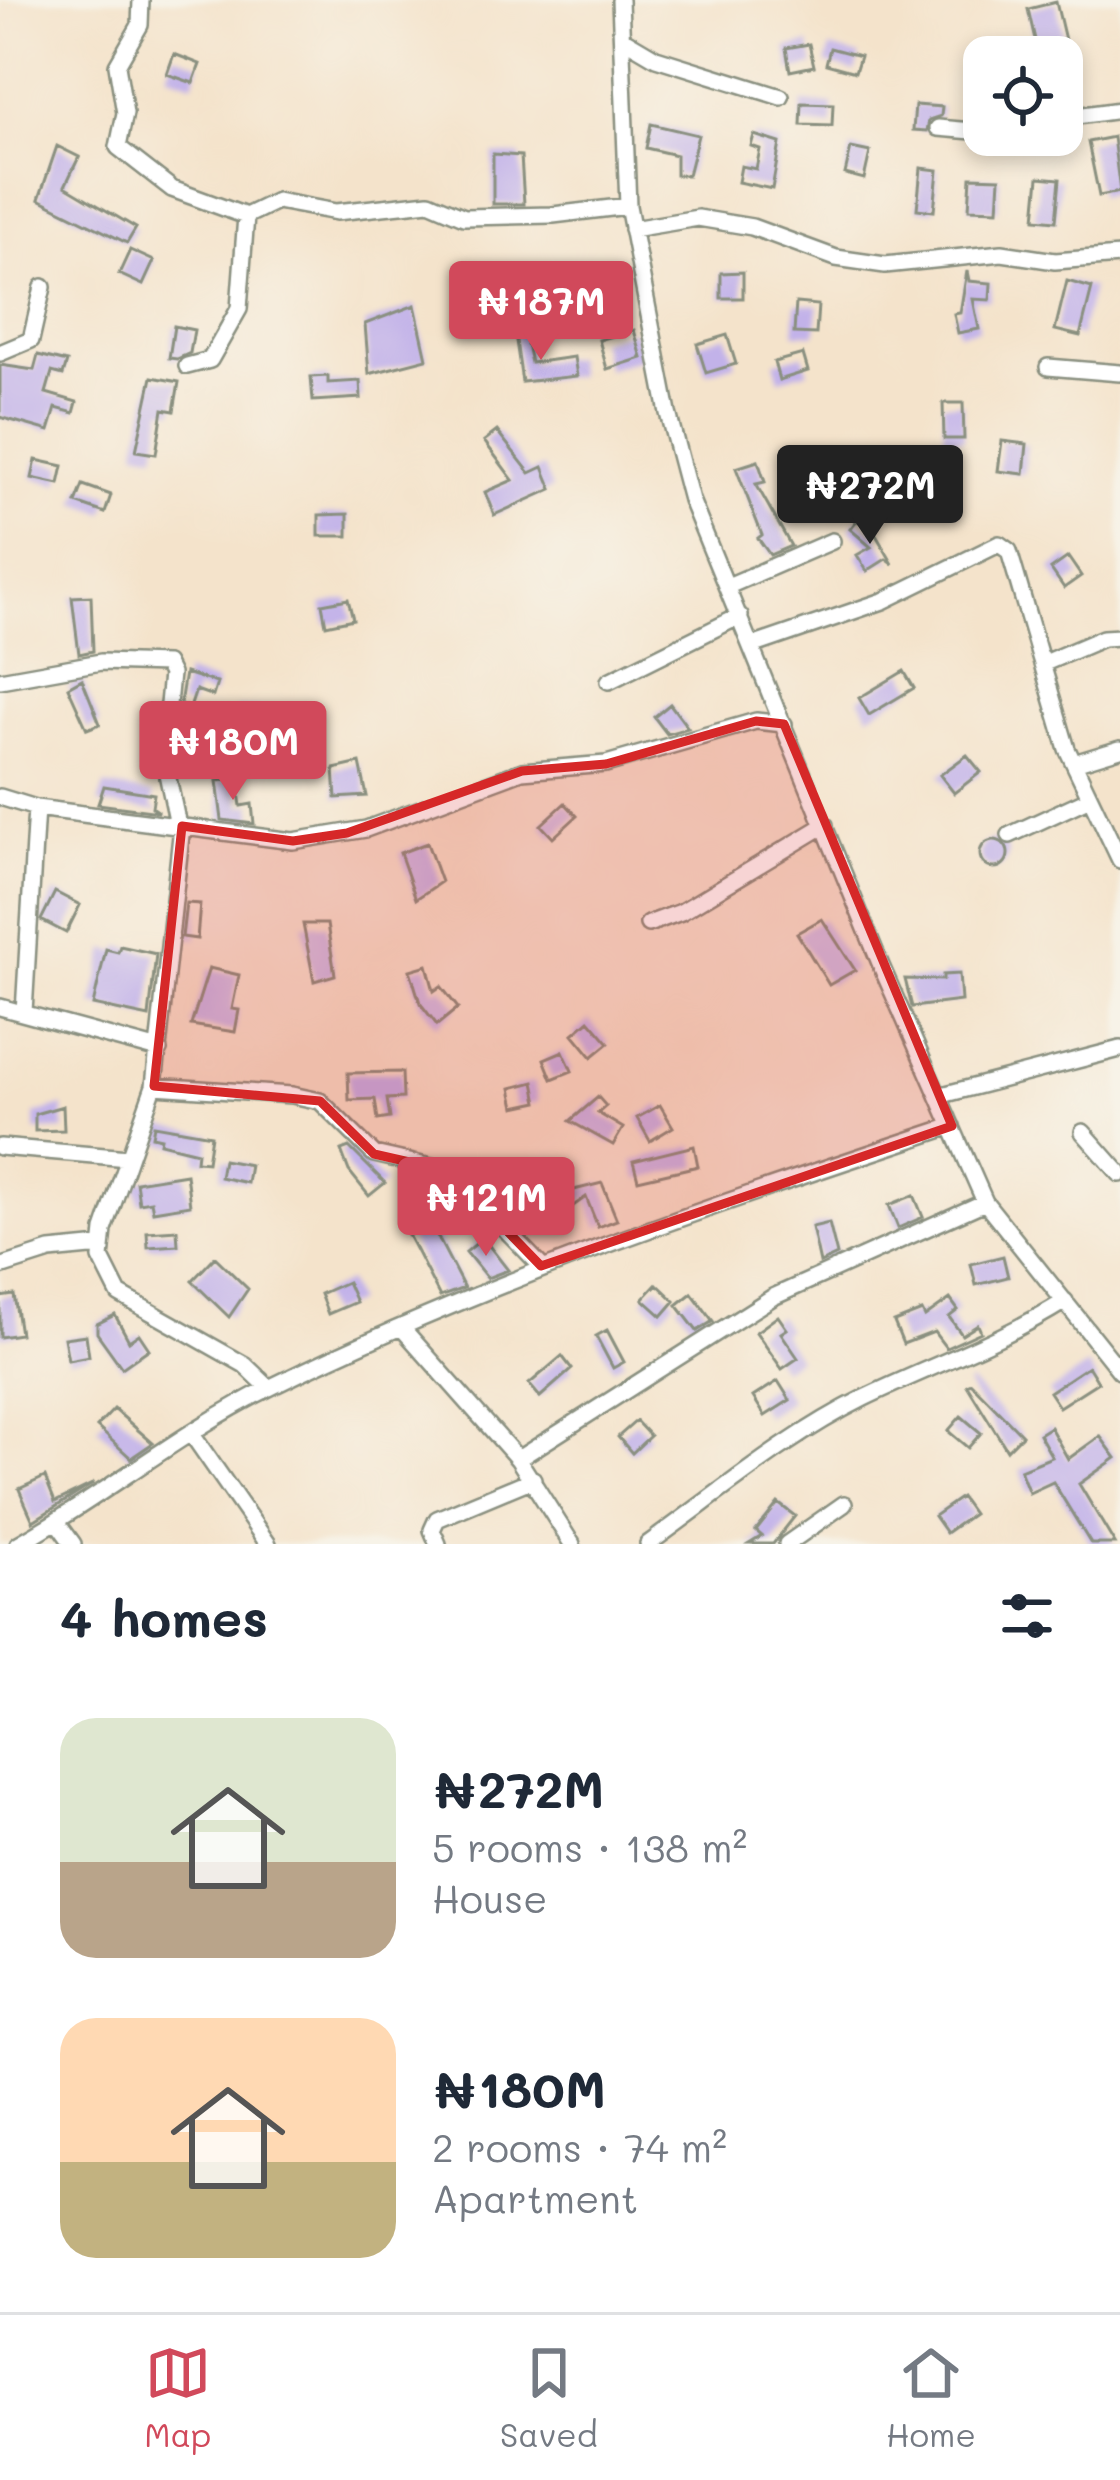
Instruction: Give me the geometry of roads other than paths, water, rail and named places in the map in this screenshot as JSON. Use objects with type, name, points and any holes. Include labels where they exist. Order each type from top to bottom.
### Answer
[{"type":"street","points":[[141,0],[140,25],[117,65],[125,113],[118,146],[172,189],[246,216],[277,201],[336,212],[429,202],[464,217],[553,215],[628,206]]},
{"type":"street","points":[[620,0],[628,206],[668,413],[691,500],[882,968],[942,1095],[985,1202],[1120,1371]]},
{"type":"street","points":[[622,38],[656,58],[781,97]]},
{"type":"street","points":[[622,68],[656,58]]},
{"type":"street","points":[[1083,115],[1120,110]]},
{"type":"street","points":[[938,128],[963,130]]},
{"type":"street","points":[[187,366],[210,360],[235,318],[246,216]]},
{"type":"street","points":[[632,229],[698,218],[752,227],[836,258],[885,265],[1002,254],[1055,261],[1120,256]]},
{"type":"street","points":[[0,353],[31,340],[43,287]]},
{"type":"street","points":[[1048,367],[1120,373]]},
{"type":"street","points":[[728,586],[832,541]]},
{"type":"street","points":[[752,646],[884,601],[999,544],[1009,551],[1074,763],[1120,860]]},
{"type":"street","points":[[609,681],[740,616]]},
{"type":"street","points":[[1042,664],[1103,638],[1120,637]]},
{"type":"street","points":[[0,680],[101,662],[166,664],[171,674],[163,755],[180,825],[159,1050],[154,1086],[100,1246],[107,1280],[118,1294],[245,1365],[268,1388]]},
{"type":"street","points":[[756,721],[773,700]]},
{"type":"street","points":[[0,796],[36,808],[293,841],[347,833],[522,771],[606,764],[756,721],[784,724]]},
{"type":"street","points":[[1074,763],[1120,749]]},
{"type":"street","points":[[1010,835],[1090,798]]},
{"type":"street","points":[[24,1012],[36,808]]},
{"type":"street","points":[[648,924],[682,912],[824,825]]},
{"type":"street","points":[[0,1007],[159,1050]]},
{"type":"street","points":[[942,1095],[1120,1049]]},
{"type":"street","points":[[154,1086],[292,1094],[320,1102],[374,1154],[449,1171],[541,1266]]},
{"type":"street","points":[[18,1544],[268,1388],[402,1328],[541,1266],[952,1126]]},
{"type":"street","points":[[1083,1132],[1120,1174]]},
{"type":"street","points":[[0,1147],[128,1157]]},
{"type":"street","points":[[518,1459],[772,1297],[985,1202]]},
{"type":"street","points":[[0,1267],[50,1251],[100,1246]]},
{"type":"street","points":[[649,1544],[842,1411],[1016,1332],[1065,1301]]},
{"type":"street","points":[[402,1328],[518,1459],[572,1544]]},
{"type":"street","points":[[191,1433],[268,1544]]},
{"type":"street","points":[[438,1544],[432,1530],[437,1519],[532,1479]]},
{"type":"street","points":[[787,1544],[844,1504]]},
{"type":"street","points":[[57,1522],[73,1544]]}]
